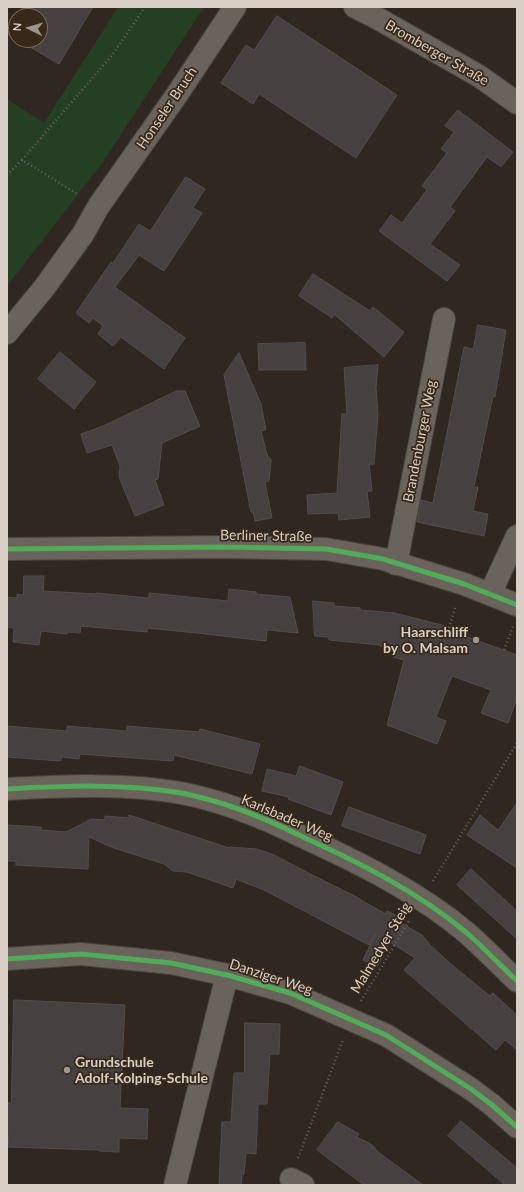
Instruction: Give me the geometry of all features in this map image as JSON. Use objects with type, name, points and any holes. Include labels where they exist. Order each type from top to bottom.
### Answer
[{"type":"street","name":"Honseler Bruch","points":[[7,333],[48,282],[83,234],[98,207],[176,96],[235,7]]},
{"type":"street","name":"Bromberger Straße","points":[[355,7],[479,76],[517,102]]},
{"type":"street","name":"Brandenburger Weg","points":[[396,564],[444,319]]},
{"type":"street","points":[[490,594],[517,536]]},
{"type":"street","name":"Berliner Straße","points":[[7,549],[222,547],[326,550],[382,559],[490,594],[517,605]]},
{"type":"street","name":"Karlsbader Weg","points":[[7,788],[107,786],[182,793],[224,804],[289,830],[339,853],[422,900],[467,933],[517,980]]},
{"type":"street","name":"Danziger Weg","points":[[7,959],[81,954],[171,963],[227,975],[290,993],[386,1035],[449,1074],[492,1105],[517,1127]]},
{"type":"street","points":[[175,1185],[227,975]]},
{"type":"path","points":[[7,174],[22,160],[113,54],[145,7]]},
{"type":"path","points":[[22,160],[98,207]]},
{"type":"path","points":[[449,628],[456,605]]},
{"type":"path","points":[[504,650],[513,627]]},
{"type":"green space","points":[[118,7],[204,7],[103,162],[7,286],[7,99],[44,123]]},
{"type":"building","points":[[93,7],[59,64],[32,48],[48,48],[48,8],[22,8]]},
{"type":"building","points":[[277,16],[397,95],[356,158],[259,94],[253,104],[221,83],[246,45],[254,50]]},
{"type":"building","points":[[458,110],[513,152],[501,167],[487,157],[450,207],[455,211],[430,244],[460,265],[447,281],[379,231],[391,215],[402,223],[427,190],[422,186],[447,153],[441,149],[454,132],[445,126]]},
{"type":"building","points":[[186,177],[205,189],[193,208],[202,213],[164,271],[139,255],[115,287],[185,338],[164,369],[121,337],[113,346],[98,334],[103,326],[93,318],[89,323],[76,313],[111,262],[113,263],[139,224],[150,231]]},
{"type":"building","points":[[313,274],[370,311],[373,307],[404,332],[384,357],[334,314],[332,318],[299,296]]},
{"type":"building","points":[[478,325],[506,330],[495,397],[493,396],[474,487],[478,487],[473,511],[488,514],[484,536],[417,522],[421,500],[433,503],[464,347],[473,349]]},
{"type":"building","points":[[305,343],[306,370],[259,370],[258,344]]},
{"type":"building","points":[[60,352],[96,382],[74,409],[38,379]]},
{"type":"building","points":[[239,353],[261,404],[266,430],[261,431],[267,455],[271,460],[269,481],[265,482],[272,518],[255,521],[253,512],[251,512],[224,375]]},
{"type":"building","points":[[378,365],[376,388],[378,414],[374,464],[369,464],[372,491],[367,491],[370,517],[339,520],[338,513],[308,514],[307,495],[337,493],[342,414],[347,414],[344,368]]},
{"type":"building","points":[[177,391],[185,391],[200,426],[162,443],[158,479],[155,480],[164,505],[135,516],[119,477],[120,466],[112,445],[87,453],[81,434],[103,426]]},
{"type":"building","points":[[24,576],[44,576],[43,591],[96,593],[149,598],[149,593],[228,601],[229,589],[256,592],[256,594],[290,597],[298,633],[267,630],[266,641],[147,628],[147,632],[81,626],[80,633],[67,632],[67,634],[41,631],[39,645],[13,642],[14,628],[7,627],[7,597],[17,598],[17,594],[23,595]]},
{"type":"building","points":[[313,601],[334,603],[334,606],[360,608],[360,610],[395,613],[453,628],[451,631],[517,655],[517,698],[508,723],[481,713],[491,690],[452,676],[436,717],[446,721],[437,744],[387,725],[404,660],[393,657],[395,647],[329,640],[329,637],[315,636]]},
{"type":"building","points":[[7,726],[67,731],[67,726],[127,731],[127,726],[199,732],[200,729],[260,744],[252,774],[174,755],[173,761],[80,754],[79,759],[61,757],[61,761],[7,757]]},
{"type":"building","points":[[300,766],[343,782],[331,815],[288,799],[289,797],[262,791],[267,769],[296,776]]},
{"type":"building","points":[[517,803],[517,868],[467,835],[480,815],[498,830]]},
{"type":"building","points":[[349,807],[426,835],[420,854],[342,826]]},
{"type":"building","points":[[129,815],[229,848],[257,849],[274,855],[357,897],[386,914],[387,911],[403,919],[401,923],[422,935],[430,945],[452,965],[490,996],[493,993],[517,1015],[517,1050],[505,1040],[496,1050],[404,970],[415,958],[390,942],[377,967],[363,960],[376,933],[369,945],[264,890],[236,879],[233,888],[187,872],[173,871],[164,864],[114,848],[89,837],[88,869],[16,865],[16,861],[7,861],[7,825],[41,827],[41,830],[66,832],[91,819],[105,820],[105,816],[129,818]]},
{"type":"building","points":[[471,869],[517,911],[517,939],[457,885]]},
{"type":"building","name":"Grundschule Adolf-Kolping-Schule","points":[[14,1000],[125,1005],[120,1108],[148,1109],[147,1139],[119,1138],[119,1152],[8,1147],[9,1133],[7,1133],[7,1103],[11,1103]]},
{"type":"building","points":[[245,1023],[280,1024],[279,1054],[270,1054],[267,1104],[258,1104],[256,1154],[246,1153],[244,1174],[242,1174],[241,1185],[219,1185],[222,1122],[231,1122],[234,1073],[244,1073]]},
{"type":"building","points":[[461,1121],[517,1168],[517,1185],[505,1185],[448,1136]]},
{"type":"building","points":[[338,1122],[359,1134],[357,1137],[371,1144],[378,1152],[423,1185],[364,1185],[317,1150]]},
{"type":"cycle path","points":[[7,549],[222,547],[326,549],[383,559],[464,584],[517,605]]},
{"type":"cycle path","points":[[7,789],[94,786],[160,790],[197,796],[244,811],[274,823],[346,857],[409,891],[429,904],[467,933],[517,981]]},
{"type":"cycle path","points":[[7,959],[81,954],[171,963],[227,975],[290,993],[386,1035],[471,1089],[517,1127]]},
{"type":"place","name":"Haarschliff by O. Malsam","points":[[476,640]]},
{"type":"place","name":"Grundschule Adolf-Kolping-Schule","points":[[67,1070]]}]
